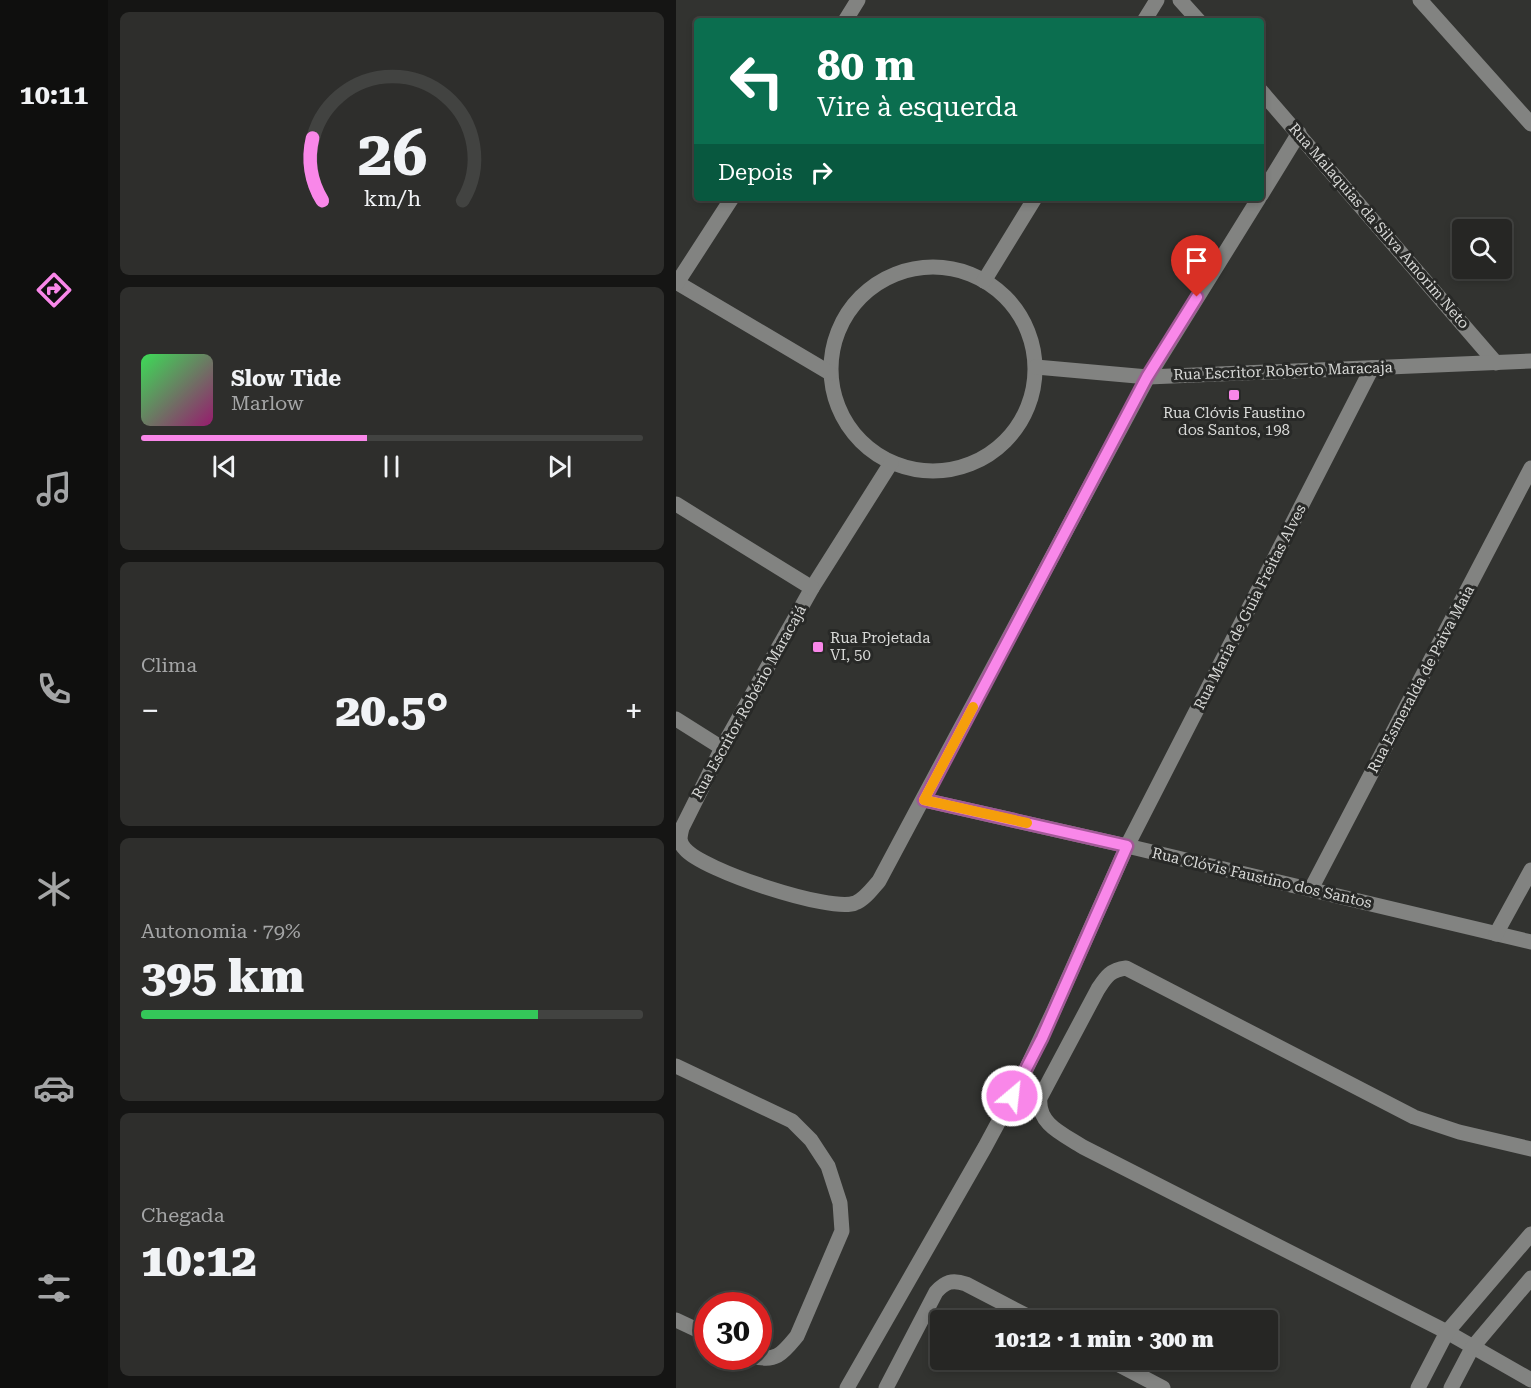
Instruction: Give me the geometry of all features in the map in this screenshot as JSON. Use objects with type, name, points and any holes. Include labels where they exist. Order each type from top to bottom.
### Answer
[{"type":"street","points":[[847,18],[858,0]]},
{"type":"street","points":[[1146,18],[1157,0]]},
{"type":"street","points":[[1180,0],[1196,18]]},
{"type":"street","points":[[1420,0],[1531,124]]},
{"type":"street","name":"Rua Malaquias da Silva Amorim Neto","points":[[1264,94],[1496,363]]},
{"type":"street","points":[[1264,190],[1299,134]]},
{"type":"street","points":[[730,201],[677,282],[830,373]]},
{"type":"street","points":[[984,280],[1033,201]]},
{"type":"street","points":[[924,800],[1147,377],[1257,201]]},
{"type":"street","points":[[924,267],[955,269],[984,280],[1012,303],[1029,333],[1036,367],[1031,401],[1026,411],[1015,432],[990,456],[959,470],[924,472],[890,463],[866,448],[848,426],[835,401],[830,373],[834,342],[846,314],[867,290],[894,274],[924,267]]},
{"type":"street","name":"Rua Escritor Roberto Maracaja","points":[[1036,367],[1147,377],[1531,361]]},
{"type":"street","name":"Rua Maria de Guia Freitas Alves","points":[[847,1388],[1021,1080],[1127,846],[1372,368]]},
{"type":"street","name":"Rua Escritor Robério Maracajá","points":[[890,463],[812,588],[722,748],[682,828],[679,840],[683,848],[705,864],[740,878],[823,903],[844,906],[856,903],[879,881],[924,800]]},
{"type":"street","name":"Rua Esmeralda de Paiva Maia","points":[[1311,889],[1531,468]]},
{"type":"street","points":[[676,504],[812,588]]},
{"type":"street","points":[[676,719],[722,748]]},
{"type":"street","name":"Rua Clóvis Faustino dos Santos","points":[[924,800],[1531,942]]},
{"type":"street","points":[[1496,934],[1531,870]]},
{"type":"street","points":[[1531,1149],[1459,1132],[1414,1117],[1126,968],[1115,970],[1106,977],[1098,989],[1040,1098],[1039,1110],[1045,1121],[1083,1147],[1447,1332],[1531,1380]]},
{"type":"street","points":[[676,1066],[792,1121],[811,1140],[828,1166],[840,1203],[842,1231],[797,1336],[786,1350],[772,1359]]},
{"type":"street","points":[[1418,1388],[1447,1332],[1531,1234]]},
{"type":"street","points":[[1451,1388],[1472,1348],[1531,1278]]},
{"type":"street","points":[[886,1388],[936,1292],[949,1282],[956,1280],[966,1284],[1016,1310]]},
{"type":"street","points":[[676,1320],[694,1328]]},
{"type":"street","points":[[1129,1370],[1163,1388]]},
{"type":"slow traffic","points":[[973,707],[924,800],[1027,823]]},
{"type":"place","name":"Rua Clóvis Faustino dos Santos, 198","points":[[1234,395]]},
{"type":"place","name":"Rua Projetada VI, 50","points":[[818,647]]},
{"type":"route","points":[[1012,1096],[1042,1038],[1127,846],[924,800],[1147,377],[1197,297]]}]
